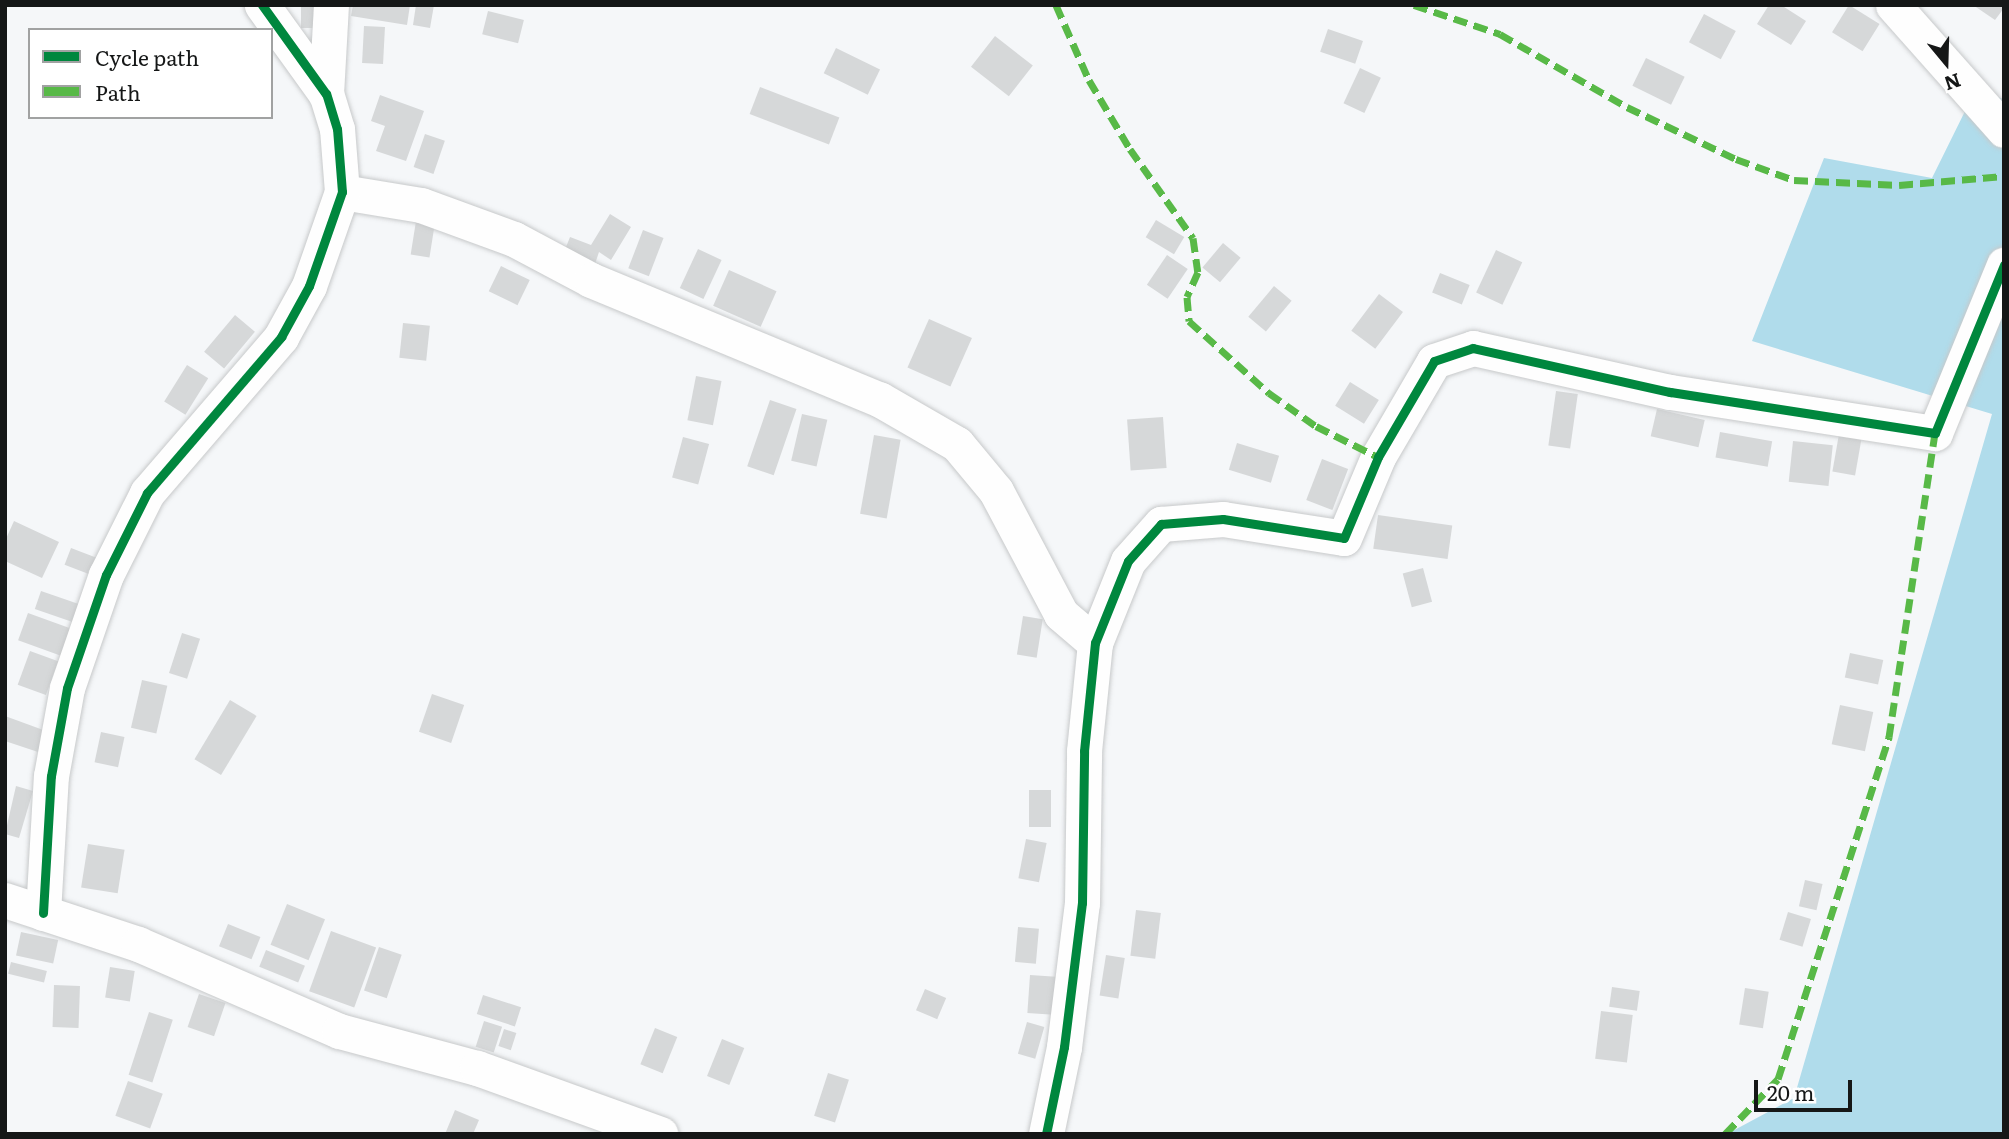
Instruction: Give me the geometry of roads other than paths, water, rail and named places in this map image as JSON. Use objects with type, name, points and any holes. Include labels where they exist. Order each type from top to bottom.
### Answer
[{"type":"street","points":[[43,913],[51,776],[67,688],[106,575],[147,493],[281,337],[309,286],[342,192],[337,129],[326,94],[262,5]]},
{"type":"street","points":[[326,94],[331,5]]},
{"type":"street","points":[[1893,5],[2004,130]]},
{"type":"street","points":[[342,192],[421,205],[514,239],[591,280],[878,399],[957,444],[996,491],[1061,614],[1095,643]]},
{"type":"street","points":[[1046,1134],[1063,1047],[1080,924],[1084,751],[1095,643],[1128,561],[1161,524],[1223,519],[1344,538],[1378,457],[1434,362],[1473,348],[1506,352],[1670,392],[1935,433],[2004,265]]},
{"type":"street","points":[[5,900],[138,944],[339,1031],[477,1068],[660,1134]]}]
